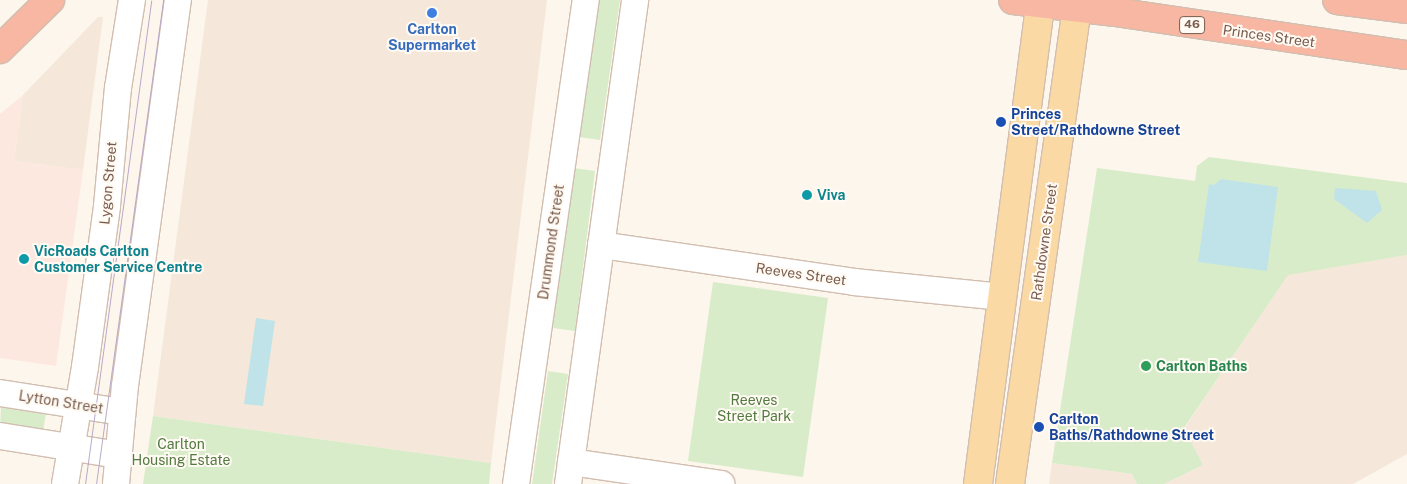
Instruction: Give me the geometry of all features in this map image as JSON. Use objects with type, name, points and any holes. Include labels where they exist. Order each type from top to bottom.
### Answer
[{"type":"highway","points":[[0,49],[50,0]]},
{"type":"highway","name":"Princes Street","points":[[1013,0],[1077,4],[1407,55]]},
{"type":"highway","points":[[1337,0],[1407,10]]},
{"type":"main road","points":[[978,484],[1041,2]]},
{"type":"main road","name":"Rathdowne Street","points":[[1010,484],[1077,4]]},
{"type":"street","name":"Lygon Street","points":[[65,484],[79,406],[107,206],[118,88],[132,0]]},
{"type":"street","points":[[116,484],[122,412],[178,0]]},
{"type":"street","name":"Drummond Street","points":[[516,484],[586,0]]},
{"type":"street","points":[[634,0],[569,473],[721,484]]},
{"type":"street","name":"Reeves Street","points":[[600,245],[854,282],[1002,298]]},
{"type":"street","name":"Lytton Street","points":[[0,393],[122,412]]},
{"type":"street","points":[[0,436],[119,455]]},
{"type":"shaded area","points":[[208,0],[547,0],[491,463],[153,416]]},
{"type":"shaded area","points":[[98,17],[103,17],[83,170],[14,161],[23,95]]},
{"type":"shaded area","points":[[23,95],[14,161],[83,170],[56,366],[0,358],[0,114]]},
{"type":"shaded area","points":[[1407,255],[1407,454],[1353,484],[1164,484],[1203,465],[1184,429],[1288,274]]},
{"type":"shaded area","points":[[1052,463],[1132,474],[1137,484],[1049,484]]},
{"type":"green space","points":[[598,0],[620,0],[600,140],[579,137]]},
{"type":"green space","name":"Carlton Baths","points":[[1209,157],[1407,183],[1407,255],[1288,275],[1184,428],[1203,465],[1164,484],[1137,484],[1132,474],[1052,463],[1097,168],[1195,181],[1197,166]]},
{"type":"green space","points":[[573,168],[595,171],[575,331],[553,328]]},
{"type":"green space","name":"Reeves Street Park","points":[[713,282],[828,298],[803,477],[688,461]]},
{"type":"green space","points":[[548,371],[568,374],[552,484],[532,484]]},
{"type":"green space","points":[[1,406],[46,413],[42,437],[0,430]]},
{"type":"green space","name":"Carlton Housing Estate","points":[[153,416],[491,463],[489,484],[143,484]]},
{"type":"water","points":[[1221,179],[1278,187],[1267,271],[1198,262],[1209,184],[1214,185]]},
{"type":"water","points":[[1335,188],[1376,191],[1382,210],[1367,223],[1334,199]]},
{"type":"water","points":[[256,318],[275,321],[263,406],[244,404]]},
{"type":"tram line","points":[[85,484],[151,0]]},
{"type":"tram line","points":[[96,484],[163,0]]},
{"type":"place","name":"Carlton Supermarket","points":[[432,13]]},
{"type":"place","name":"Princes Street/Rathdowne Street","points":[[1001,122]]},
{"type":"place","name":"Viva","points":[[807,195]]},
{"type":"place","name":"VicRoads Carlton Customer Service Centre","points":[[24,259]]},
{"type":"place","name":"Carlton Baths","points":[[1146,366]]},
{"type":"place","name":"Carlton Baths/Rathdowne Street","points":[[1039,427]]}]
